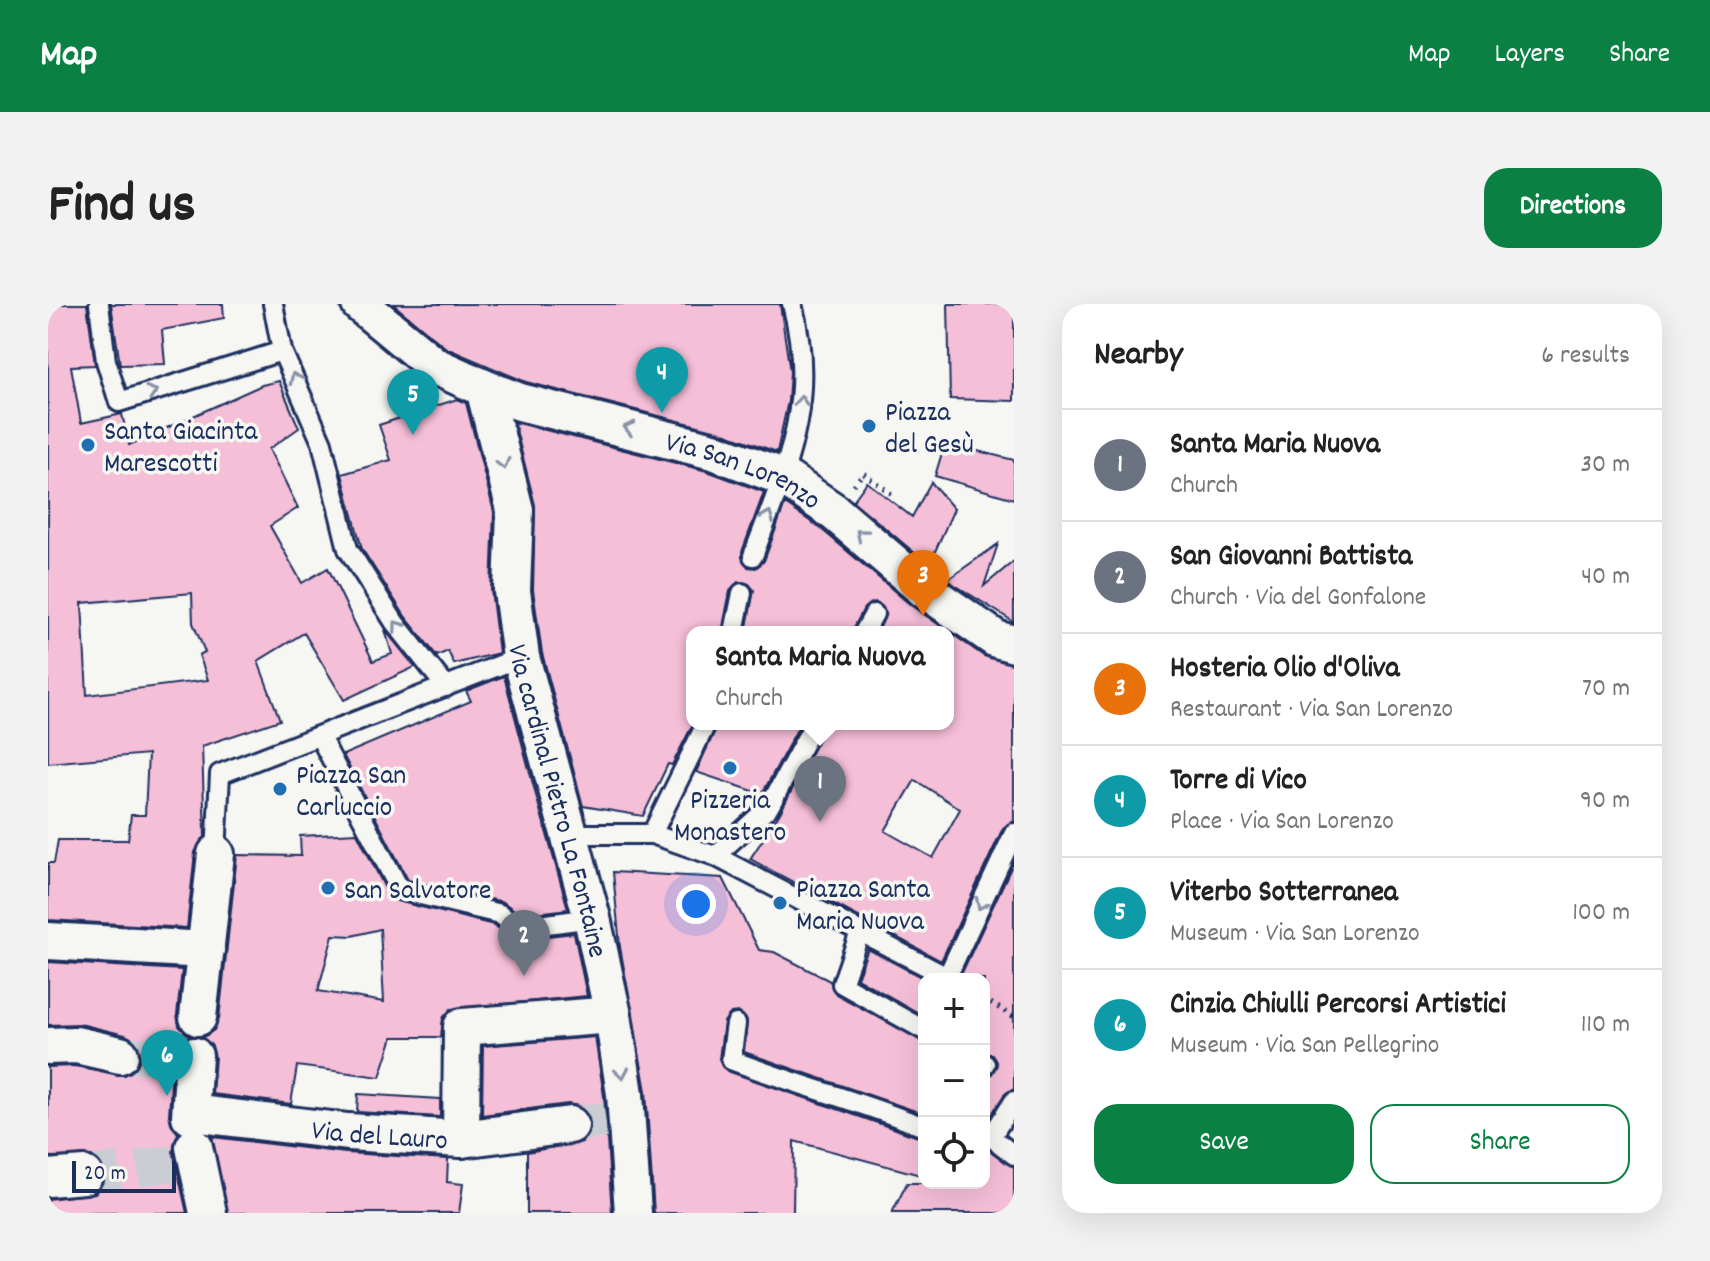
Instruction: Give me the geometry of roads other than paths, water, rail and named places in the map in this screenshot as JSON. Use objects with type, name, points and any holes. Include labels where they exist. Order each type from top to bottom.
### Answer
[{"type":"street","name":"Via San Lorenzo","points":[[360,304],[435,366],[484,388],[520,402],[713,451],[783,477],[833,511],[924,589],[996,639],[1014,644]]},
{"type":"street","name":"Via cardinal Pietro La Fontaine","points":[[484,388],[515,510],[512,591],[521,657],[592,918],[613,1015],[633,1213]]},
{"type":"street","points":[[198,1017],[216,854]]},
{"type":"street","points":[[48,941],[206,950]]},
{"type":"street","points":[[461,1139],[462,1027],[613,1015]]},
{"type":"street","points":[[48,1046],[76,1045],[120,1055]]},
{"type":"street","points":[[187,1056],[193,1139],[208,1213]]},
{"type":"street","name":"Via del Lauro","points":[[193,1139],[348,1132],[461,1139],[570,1125]]},
{"type":"street","points":[[48,1178],[84,1175]]},
{"type":"lane","points":[[99,304],[106,361],[119,402],[282,351]]},
{"type":"lane","points":[[273,304],[282,351],[322,443],[348,549],[395,623],[446,687]]},
{"type":"lane","points":[[753,556],[783,477],[801,407],[803,344],[792,304]]},
{"type":"lane","points":[[735,626],[742,593]]},
{"type":"lane","points":[[867,626],[874,614]]},
{"type":"lane","points":[[216,854],[220,774],[521,657]]},
{"type":"lane","points":[[652,834],[703,730]]},
{"type":"lane","points":[[715,856],[769,807],[811,730]]},
{"type":"lane","points":[[320,737],[400,890],[500,914],[517,928],[592,918]]},
{"type":"lane","points":[[569,834],[652,834],[715,856],[947,977],[1014,833]]},
{"type":"lane","points":[[867,936],[842,984],[918,1027]]},
{"type":"lane","points":[[736,1024],[731,1060],[802,1086],[864,1103],[918,1125]]},
{"type":"lane","points":[[990,1133],[1014,1101]]},
{"type":"lane","points":[[990,1137],[1014,1155]]},
{"type":"tunnel","points":[[120,1055],[174,1056]]},
{"type":"tunnel","points":[[570,1125],[618,1118]]},
{"type":"tunnel","points":[[84,1175],[191,1161]]},
{"type":"place","name":"Torre di Vico","points":[[662,413]]},
{"type":"place","name":"Piazza del Gesù","points":[[869,426]]},
{"type":"place","name":"Viterbo Sotterranea","points":[[413,435]]},
{"type":"place","name":"Santa Giacinta Marescotti","points":[[88,445]]},
{"type":"place","name":"Hosteria Olio d'Oliva","points":[[923,616]]},
{"type":"place","name":"Pizzeria Monastero","points":[[730,768]]},
{"type":"place","name":"Piazza San Carluccio","points":[[280,789]]},
{"type":"place","name":"Santa Maria Nuova","points":[[820,822]]},
{"type":"place","name":"San Salvatore","points":[[328,888]]},
{"type":"place","name":"Piazza Santa Maria Nuova","points":[[780,903]]},
{"type":"place","name":"San Giovanni Battista","points":[[524,976]]},
{"type":"place","name":"Cinzia Chiulli Percorsi Artistici","points":[[167,1096]]}]
